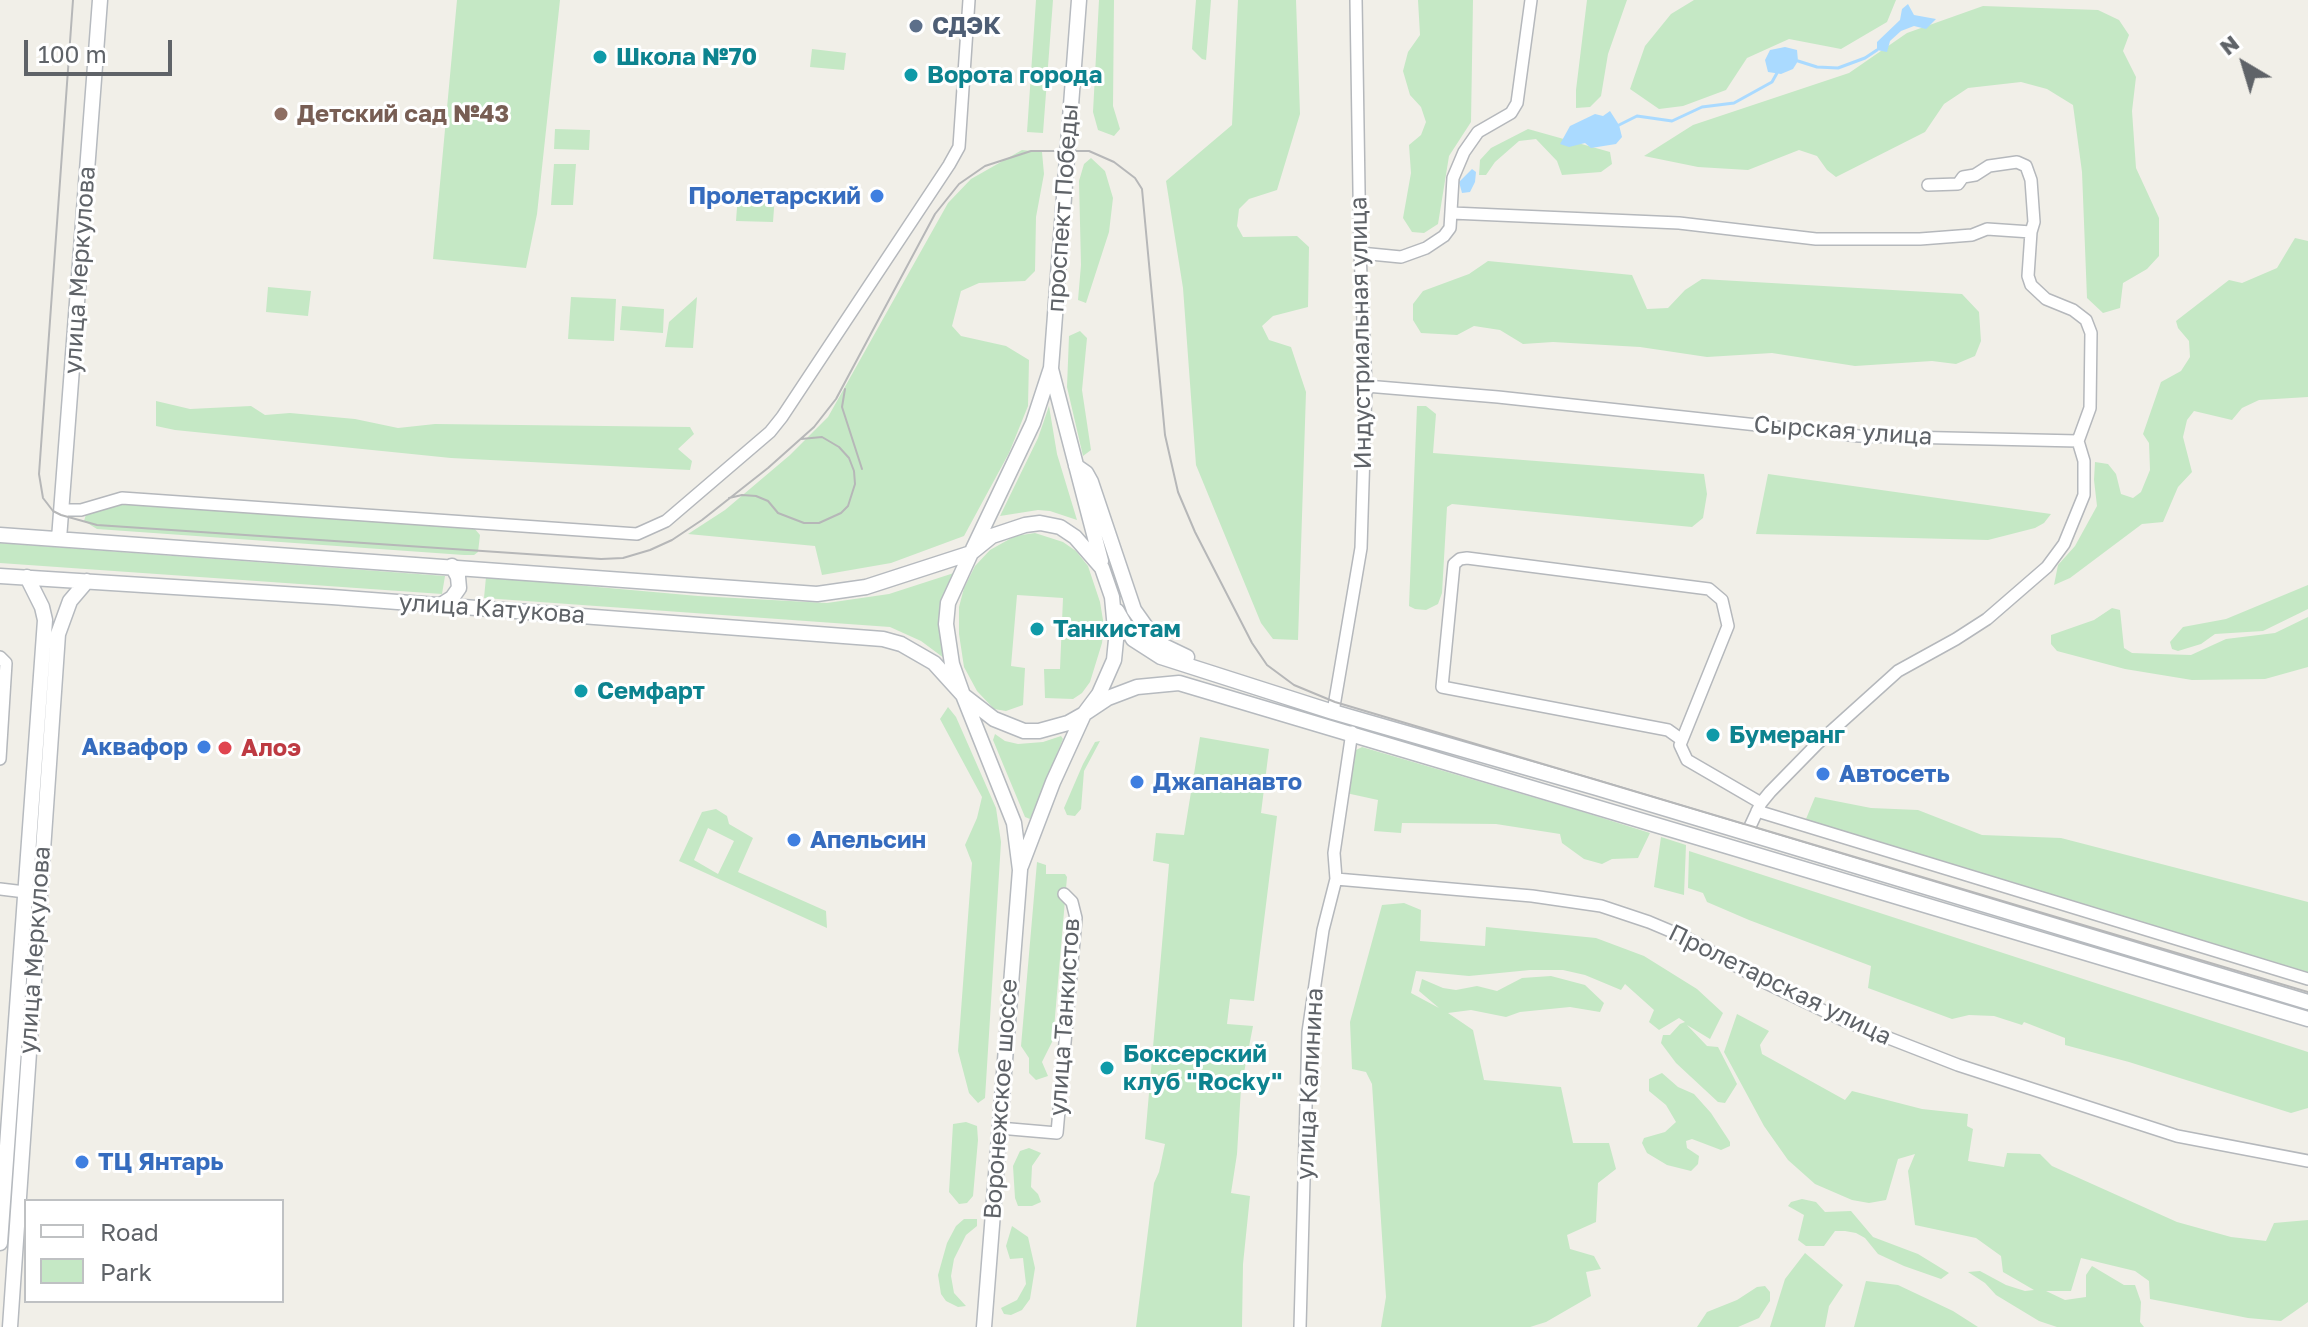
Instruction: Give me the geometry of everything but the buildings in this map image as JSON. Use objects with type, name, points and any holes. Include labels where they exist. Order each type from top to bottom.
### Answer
[{"type":"main road","name":"улица Меркулова","points":[[59,539],[100,0]]},
{"type":"main road","name":"проспект Победы","points":[[1051,368],[1079,0]]},
{"type":"main road","points":[[1051,368],[1112,597],[1126,629],[1142,647],[1161,657],[1333,712],[2308,1002]]},
{"type":"main road","points":[[1020,870],[1014,823],[952,664],[946,624],[948,603],[1033,423],[1051,368]]},
{"type":"main road","points":[[1076,466],[1086,473],[1091,482],[1134,610],[1151,634],[1181,655],[1233,672],[1240,681]]},
{"type":"main road","points":[[971,553],[992,536],[1040,523],[1060,527],[1075,537],[1102,568]]},
{"type":"main road","name":"улица Катукова","points":[[0,535],[817,594],[866,587],[971,553]]},
{"type":"main road","points":[[441,605],[452,598],[459,588],[452,566]]},
{"type":"main road","name":"улица Катукова","points":[[0,576],[441,605],[883,639],[901,644],[934,663],[963,695]]},
{"type":"main road","name":"улица Меркулова","points":[[0,1243],[45,620],[27,577]]},
{"type":"main road","name":"улица Меркулова","points":[[10,1327],[58,634],[70,601],[87,581]]},
{"type":"main road","points":[[1020,870],[1053,782],[1084,714],[1099,694],[1114,660],[1116,640],[1112,597]]},
{"type":"main road","points":[[963,695],[994,719],[1024,731],[1054,728],[1108,698],[1137,687],[1179,683],[2308,1019]]},
{"type":"main road","name":"Воронежское шоссе","points":[[984,1327],[1020,870]]},
{"type":"street","points":[[61,510],[81,510],[122,498],[637,534],[666,521],[770,432],[782,417],[949,165],[959,147],[969,0]]},
{"type":"street","name":"Индустриальная улица","points":[[1333,712],[1361,548],[1366,386],[1360,253],[1356,0]]},
{"type":"street","points":[[1360,253],[1401,257],[1426,248],[1450,228],[1453,178],[1464,152],[1478,132],[1511,113],[1517,103],[1531,0]]},
{"type":"street","points":[[1747,833],[1759,807],[1817,744],[1898,671],[1977,626],[2047,567],[2064,544],[2084,495],[2084,461],[2078,441],[2090,408],[2091,333],[2086,320],[2073,310],[2046,299],[2031,285],[2028,276],[2034,222],[2031,180],[2026,166],[2017,162],[1989,166],[1975,175],[1963,177],[1958,184],[1928,185]]},
{"type":"street","points":[[1452,213],[1679,223],[1816,239],[1920,239],[1972,235],[1987,229],[2031,232]]},
{"type":"street","name":"Сырская улица","points":[[1366,386],[1859,436],[2078,441]]},
{"type":"street","points":[[1682,740],[1668,730],[1442,687],[1454,564],[1467,558],[1709,589],[1722,600],[1728,626],[1680,745],[1687,760],[1759,807],[2308,979]]},
{"type":"street","points":[[0,657],[6,663],[0,759]]},
{"type":"street","name":"улица Калинина","points":[[1300,1327],[1308,1032],[1323,930],[1336,879],[1334,853],[1352,732]]},
{"type":"street","name":"Пролетарская улица","points":[[1336,879],[1532,896],[1601,906],[1687,938],[1766,983],[1845,1021],[1958,1065],[2177,1136],[2308,1161]]},
{"type":"street","points":[[0,889],[25,892]]},
{"type":"street","name":"улица Танкистов","points":[[999,1128],[1057,1133],[1076,918],[1072,902],[1064,894]]},
{"type":"green space","points":[[457,0],[560,0],[537,214],[526,268],[433,259]]},
{"type":"green space","points":[[1036,0],[1053,0],[1043,133],[1027,132]]},
{"type":"green space","points":[[1099,0],[1114,0],[1113,106],[1120,129],[1114,136],[1098,130],[1093,112]]},
{"type":"green space","points":[[1196,0],[1211,0],[1206,60],[1192,49]]},
{"type":"green space","points":[[1238,0],[1296,0],[1300,114],[1277,190],[1249,199],[1239,209],[1237,226],[1243,237],[1297,236],[1309,247],[1308,307],[1273,316],[1262,326],[1269,340],[1291,347],[1306,392],[1298,640],[1273,639],[1261,623],[1196,465],[1183,288],[1166,181],[1232,125]]},
{"type":"green space","points":[[1418,0],[1473,0],[1471,122],[1449,156],[1438,224],[1424,233],[1412,232],[1403,218],[1411,173],[1409,145],[1421,135],[1426,122],[1421,107],[1410,95],[1403,71],[1408,52],[1420,35]]},
{"type":"green space","points":[[1587,0],[1627,0],[1608,54],[1601,96],[1590,107],[1576,108],[1576,90]]},
{"type":"green space","points":[[1694,0],[1896,0],[1887,22],[1841,49],[1789,39],[1747,58],[1726,90],[1683,106],[1659,109],[1630,89],[1645,46],[1671,14]]},
{"type":"green space","points":[[1983,6],[2098,10],[2119,20],[2129,35],[2123,51],[2136,77],[2132,111],[2136,168],[2159,218],[2159,256],[2147,269],[2123,283],[2120,308],[2103,313],[2087,298],[2082,172],[2073,105],[2047,89],[2021,82],[1968,88],[1944,104],[1925,132],[1836,177],[1817,156],[1799,150],[1748,170],[1698,167],[1644,156],[1693,125],[1849,73],[1907,33]]},
{"type":"green space","points":[[812,49],[846,53],[844,70],[810,67]]},
{"type":"green space","points":[[555,129],[590,130],[589,150],[554,149]]},
{"type":"green space","points":[[1528,129],[1610,152],[1612,164],[1601,172],[1562,175],[1557,161],[1536,139],[1519,141],[1495,162],[1486,175],[1479,175],[1480,160],[1491,148]]},
{"type":"green space","points":[[1022,150],[1042,152],[1044,174],[1036,217],[1035,271],[1025,281],[979,283],[961,291],[952,326],[961,336],[1006,346],[1029,360],[1028,406],[1009,453],[964,536],[891,563],[822,575],[815,546],[688,534],[725,510],[790,455],[828,417],[948,203],[971,179]]},
{"type":"green space","points":[[1091,158],[1105,171],[1113,198],[1109,232],[1086,303],[1078,300],[1081,265],[1079,181],[1084,164]]},
{"type":"green space","points":[[554,164],[576,164],[573,205],[551,205]]},
{"type":"green space","points":[[738,194],[775,195],[773,222],[736,221]]},
{"type":"green space","points":[[2295,238],[2308,241],[2308,397],[2259,400],[2242,408],[2232,420],[2194,411],[2187,420],[2183,437],[2192,472],[2178,487],[2163,522],[2142,524],[2070,578],[2054,585],[2058,565],[2075,546],[2097,506],[2095,462],[2108,464],[2116,474],[2121,494],[2133,498],[2141,492],[2150,470],[2149,443],[2143,434],[2161,382],[2181,371],[2190,357],[2189,341],[2176,321],[2229,280],[2242,283],[2277,268]]},
{"type":"green space","points":[[1488,261],[1632,275],[1647,309],[1668,308],[1685,290],[1702,279],[1962,294],[1979,312],[1981,341],[1975,356],[1956,364],[1932,361],[1855,366],[1772,353],[1707,357],[1640,347],[1553,342],[1523,344],[1500,330],[1474,326],[1457,335],[1421,333],[1413,320],[1413,304],[1423,291],[1469,274]]},
{"type":"green space","points":[[268,287],[311,291],[308,316],[266,312]]},
{"type":"green space","points":[[571,297],[616,299],[614,341],[568,339]]},
{"type":"green space","points":[[697,297],[693,348],[665,347],[669,322]]},
{"type":"green space","points":[[622,306],[664,309],[663,333],[620,330]]},
{"type":"green space","points":[[1080,331],[1087,338],[1082,390],[1091,450],[1083,456],[1067,387],[1069,336]]},
{"type":"green space","points":[[156,401],[190,409],[251,406],[265,415],[290,413],[355,419],[398,428],[435,424],[690,427],[694,434],[678,449],[692,461],[690,470],[451,458],[175,430],[156,426]]},
{"type":"green space","points":[[1049,406],[1057,454],[1077,520],[1038,510],[1000,516],[1038,438]]},
{"type":"green space","points":[[1417,406],[1426,406],[1436,414],[1433,453],[1704,474],[1707,494],[1703,518],[1692,527],[1452,504],[1447,507],[1442,593],[1438,604],[1426,610],[1415,609],[1409,606]]},
{"type":"green space","points":[[1768,474],[2051,514],[2035,528],[1988,540],[1756,534]]},
{"type":"green space","points":[[129,503],[474,528],[480,535],[478,552],[464,555],[97,529],[84,521],[87,511]]},
{"type":"green space","points":[[1035,533],[1063,542],[1076,551],[1088,566],[1100,602],[1104,626],[1102,643],[1090,682],[1082,693],[1073,699],[1045,698],[1044,669],[1060,669],[1063,598],[1017,595],[1011,666],[1025,668],[1023,705],[1006,711],[994,709],[977,691],[964,667],[959,607],[975,566],[990,550],[1015,536]]},
{"type":"green space","points":[[0,543],[445,576],[442,594],[0,563]]},
{"type":"green space","points":[[957,572],[948,661],[921,641],[890,627],[484,598],[486,577],[698,596],[827,603],[889,594]]},
{"type":"green space","points":[[2308,585],[2308,609],[2263,631],[2215,634],[2201,644],[2178,651],[2172,649],[2170,642],[2183,627],[2226,619]]},
{"type":"green space","points":[[2112,608],[2120,610],[2124,648],[2132,653],[2191,655],[2226,639],[2275,633],[2308,617],[2308,667],[2265,679],[2192,680],[2125,669],[2057,651],[2051,644],[2051,635],[2094,620]]},
{"type":"green space","points":[[948,707],[956,717],[996,808],[1001,842],[985,1098],[978,1103],[969,1093],[958,1051],[972,863],[965,845],[982,797],[940,719]]},
{"type":"green space","points":[[995,734],[1005,741],[1018,744],[1043,742],[1061,736],[1063,739],[1030,819],[1025,817],[993,740]]},
{"type":"green space","points":[[1200,737],[1269,749],[1261,813],[1277,816],[1254,1001],[1230,999],[1227,1024],[1253,1026],[1241,1088],[1231,1193],[1250,1196],[1243,1264],[1242,1327],[1136,1327],[1154,1183],[1165,1144],[1145,1139],[1169,864],[1153,861],[1156,833],[1184,835]]},
{"type":"green space","points":[[1100,741],[1084,771],[1081,809],[1075,816],[1067,815],[1064,808],[1083,764],[1095,742]]},
{"type":"green space","points":[[1362,747],[1650,833],[1638,858],[1612,859],[1602,864],[1584,859],[1562,843],[1560,834],[1496,824],[1402,823],[1401,833],[1374,831],[1378,800],[1346,793],[1354,751]]},
{"type":"green space","points":[[1815,797],[1871,808],[1918,810],[1982,835],[2061,838],[2308,902],[2308,973],[1815,824],[1806,819]]},
{"type":"green space","points":[[716,809],[727,816],[729,824],[753,838],[738,872],[826,911],[827,928],[679,861],[702,812]],"holes":[[[708,828],[734,841],[718,874],[694,860]]]},
{"type":"green space","points":[[1661,837],[1686,845],[1684,895],[1654,887]]},
{"type":"green space","points":[[1689,851],[2308,1052],[2308,1108],[2291,1113],[2065,1045],[2065,1038],[2024,1022],[2022,1025],[1994,1016],[1969,1015],[1952,1019],[1868,988],[1871,966],[1749,920],[1707,902],[1703,893],[1688,888]]},
{"type":"green space","points":[[1037,862],[1046,865],[1046,874],[1065,874],[1067,877],[1053,1040],[1042,1062],[1048,1076],[1036,1080],[1029,1073],[1029,1058],[1021,1046]]},
{"type":"green space","points":[[1404,903],[1421,910],[1420,941],[1485,946],[1486,927],[1596,938],[1644,956],[1697,989],[1723,1013],[1710,1039],[1687,1025],[1707,1046],[1718,1047],[1737,1084],[1725,1103],[1718,1102],[1676,1063],[1661,1043],[1663,1035],[1670,1035],[1685,1022],[1679,1018],[1659,1030],[1649,1022],[1654,1010],[1625,984],[1621,990],[1585,975],[1563,970],[1469,976],[1416,971],[1411,993],[1439,1008],[1419,991],[1422,979],[1443,988],[1456,990],[1477,986],[1497,991],[1522,978],[1551,976],[1585,985],[1604,1003],[1600,1012],[1570,1007],[1520,1012],[1506,1017],[1471,1010],[1448,1013],[1473,1030],[1484,1080],[1561,1087],[1573,1143],[1609,1143],[1616,1169],[1598,1183],[1596,1222],[1567,1235],[1570,1249],[1594,1256],[1601,1269],[1586,1272],[1591,1296],[1546,1322],[1530,1327],[1381,1327],[1386,1297],[1372,1084],[1366,1072],[1352,1069],[1350,1022],[1382,905]]},
{"type":"green space","points":[[1737,1014],[1769,1031],[1760,1045],[1762,1054],[1845,1100],[1852,1091],[1922,1109],[1968,1114],[1967,1126],[1973,1129],[1968,1161],[2004,1167],[2007,1153],[2040,1154],[2052,1166],[2177,1222],[2231,1237],[2266,1241],[2274,1223],[2308,1220],[2308,1302],[2281,1321],[2248,1318],[2150,1299],[2149,1281],[2135,1271],[2081,1258],[2071,1291],[2046,1291],[2065,1300],[2086,1297],[2086,1275],[2092,1266],[2124,1285],[2135,1285],[2141,1302],[2140,1322],[2144,1327],[2057,1327],[2039,1321],[1996,1295],[1968,1272],[1980,1271],[2006,1285],[2025,1291],[2034,1290],[2003,1272],[2001,1256],[1976,1238],[1915,1225],[1908,1171],[1915,1154],[1898,1159],[1886,1200],[1869,1203],[1852,1200],[1815,1184],[1788,1160],[1764,1126],[1724,1052]]},
{"type":"green space","points":[[1662,1073],[1678,1087],[1694,1094],[1730,1142],[1730,1146],[1721,1150],[1692,1139],[1686,1141],[1687,1148],[1699,1156],[1698,1164],[1691,1171],[1667,1165],[1647,1153],[1642,1143],[1644,1138],[1665,1132],[1676,1122],[1666,1105],[1649,1091],[1649,1079]]},
{"type":"green space","points":[[966,1122],[977,1126],[978,1140],[973,1196],[967,1203],[959,1204],[949,1192],[953,1124]]},
{"type":"green space","points":[[1029,1148],[1041,1153],[1032,1166],[1031,1187],[1041,1202],[1018,1206],[1013,1166],[1020,1151]]},
{"type":"green space","points":[[1802,1199],[1816,1202],[1825,1212],[1851,1211],[1873,1237],[1918,1254],[1949,1273],[1941,1279],[1904,1266],[1878,1254],[1865,1238],[1856,1233],[1835,1231],[1824,1246],[1806,1246],[1798,1240],[1804,1215],[1788,1206]]},
{"type":"green space","points":[[964,1219],[977,1219],[977,1226],[966,1235],[954,1259],[951,1276],[954,1293],[966,1306],[958,1307],[946,1301],[941,1294],[938,1275],[947,1243],[956,1226]]},
{"type":"green space","points":[[1012,1226],[1028,1237],[1035,1268],[1030,1299],[1022,1310],[1011,1315],[1004,1314],[1001,1308],[1017,1300],[1026,1284],[1023,1258],[1010,1259],[1006,1246]]},
{"type":"green space","points":[[1805,1253],[1843,1285],[1829,1306],[1825,1327],[1770,1327],[1785,1279]]},
{"type":"green space","points":[[1866,1281],[1898,1285],[1953,1311],[1978,1327],[1854,1327]]},
{"type":"green space","points":[[1765,1286],[1770,1292],[1770,1301],[1759,1318],[1738,1327],[1697,1327],[1707,1312]]},
{"type":"water","points":[[1908,4],[1914,15],[1936,19],[1926,29],[1914,26],[1901,31],[1890,41],[1887,52],[1877,50],[1877,42],[1900,20],[1902,9]]},
{"type":"water","points":[[1785,47],[1797,50],[1798,61],[1793,69],[1781,74],[1768,72],[1765,60],[1770,50]]},
{"type":"water","points":[[1610,111],[1622,137],[1616,144],[1591,148],[1585,143],[1569,147],[1560,144],[1570,126],[1595,114],[1603,116]]},
{"type":"water","points":[[1472,169],[1476,172],[1475,182],[1470,192],[1462,193],[1459,182]]},
{"type":"waterway","points":[[1798,61],[1817,67],[1838,68],[1877,50]]},
{"type":"waterway","points":[[1619,125],[1637,116],[1672,121],[1702,107],[1734,103],[1772,82],[1777,73]]},
{"type":"tram line","points":[[73,0],[39,474],[43,498],[53,511],[61,515],[97,525],[601,559],[623,558],[650,550],[702,520],[814,427],[836,399],[935,214],[959,184],[985,166],[1031,151],[1089,151],[1114,162],[1135,178],[1142,189],[1165,435],[1178,492],[1252,643],[1267,665],[1294,685],[1335,702],[2308,992]]},
{"type":"tram line","points":[[845,389],[842,407],[862,469]]},
{"type":"tram line","points":[[729,498],[756,496],[768,501],[778,513],[804,523],[819,523],[841,513],[848,506],[855,484],[849,458],[839,447],[822,437],[801,439]]},
{"type":"place","name":"СДЭК","points":[[916,26]]},
{"type":"place","name":"Школа №70","points":[[600,57]]},
{"type":"place","name":"Ворота города","points":[[911,75]]},
{"type":"place","name":"Детский сад №43","points":[[281,114]]},
{"type":"place","name":"Пролетарский","points":[[877,196]]},
{"type":"place","name":"Танкистам","points":[[1037,629]]},
{"type":"place","name":"Семфарт","points":[[581,691]]},
{"type":"place","name":"Бумеранг","points":[[1713,735]]},
{"type":"place","name":"Аквафор","points":[[204,747]]},
{"type":"place","name":"Алоэ","points":[[225,748]]},
{"type":"place","name":"Автосеть","points":[[1823,774]]},
{"type":"place","name":"Джапанавто","points":[[1137,782]]},
{"type":"place","name":"Апельсин","points":[[794,840]]},
{"type":"place","name":"Боксерский клуб \"Rocky\"","points":[[1107,1068]]},
{"type":"place","name":"ТЦ Янтарь","points":[[82,1162]]}]
